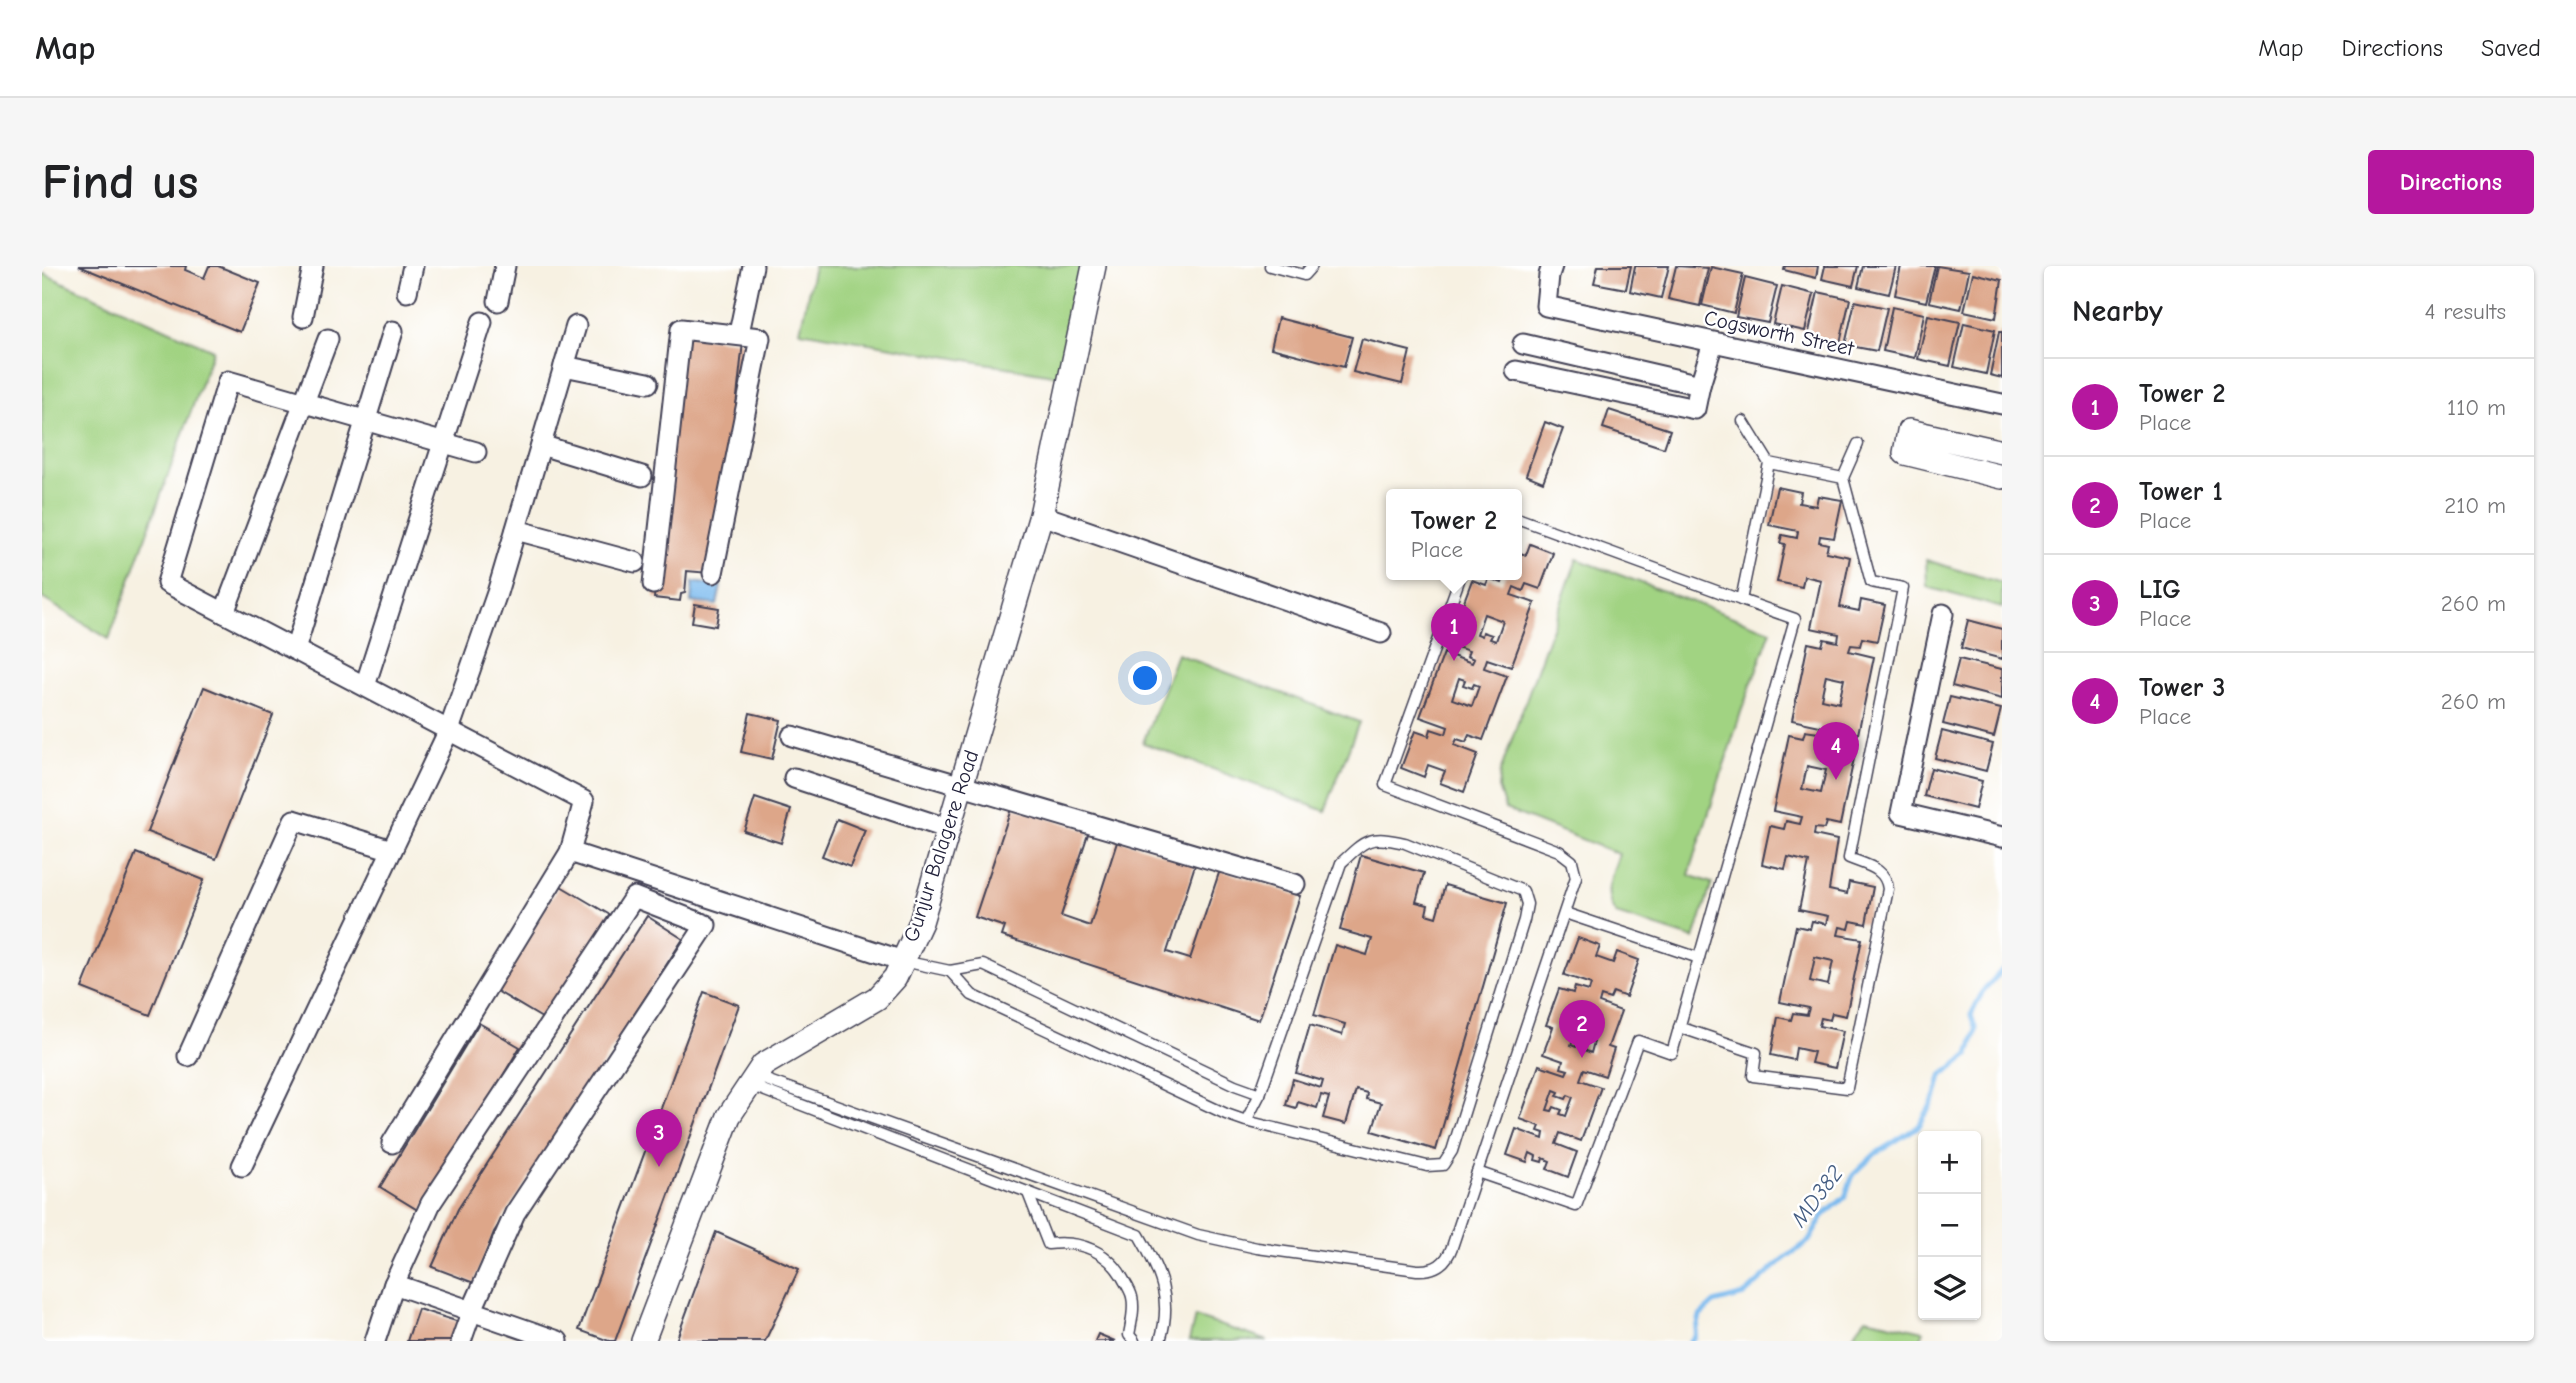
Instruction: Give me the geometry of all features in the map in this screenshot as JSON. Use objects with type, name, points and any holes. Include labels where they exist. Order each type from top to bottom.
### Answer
[{"type":"street","points":[[303,317],[313,266]]},
{"type":"street","points":[[407,292],[413,266]]},
{"type":"street","points":[[498,301],[505,266]]},
{"type":"street","points":[[739,334],[753,266]]},
{"type":"street","name":"Gunjur Balagere Road","points":[[643,1341],[729,1116],[752,1081],[763,1065],[877,998],[895,978],[921,922],[1041,515],[1094,266]]},
{"type":"street","name":"Cogsworth Street","points":[[1552,266],[1546,306],[2002,404]]},
{"type":"street","points":[[365,686],[482,322]]},
{"type":"street","points":[[242,1166],[449,730],[497,593],[576,326]]},
{"type":"street","points":[[653,584],[681,329],[760,338],[713,573]]},
{"type":"street","points":[[295,650],[393,331]]},
{"type":"street","points":[[224,613],[328,339]]},
{"type":"street","points":[[1516,371],[1695,410],[1713,343]]},
{"type":"street","points":[[1523,344],[1700,385]]},
{"type":"street","points":[[564,366],[648,383]]},
{"type":"street","points":[[391,1143],[570,852],[584,801],[167,583],[228,381],[476,452]]},
{"type":"street","points":[[2002,452],[1907,442],[2002,477]]},
{"type":"street","points":[[541,445],[642,475]]},
{"type":"street","points":[[1041,515],[1381,633]]},
{"type":"street","points":[[516,530],[635,562]]},
{"type":"street","points":[[1943,614],[1901,813],[2002,836]]},
{"type":"street","points":[[792,736],[1295,884]]},
{"type":"street","points":[[794,778],[949,829]]},
{"type":"street","points":[[188,1056],[294,820],[392,850]]},
{"type":"street","points":[[570,852],[903,961]]},
{"type":"street","points":[[375,1341],[394,1284],[431,1203],[634,897],[706,926],[515,1213],[461,1341]]},
{"type":"street","points":[[394,1284],[558,1341]]},
{"type":"lane","points":[[1270,266],[1304,275],[1312,266]]},
{"type":"lane","points":[[1741,600],[1769,463],[1743,421]]},
{"type":"lane","points":[[1679,1027],[1756,1053],[1752,1076],[1847,1088],[1888,889],[1886,879],[1879,870],[1849,858],[1903,589],[1871,582],[1843,478],[1858,444]]},
{"type":"lane","points":[[1769,463],[1843,478]]},
{"type":"lane","points":[[1477,1172],[1576,1206],[1638,1041],[1672,1054],[1795,619],[1522,520]]},
{"type":"lane","points":[[752,1081],[1198,1235],[1257,1248],[1417,1270],[1438,1266],[1449,1255],[1576,877],[1575,868],[1566,855],[1385,785],[1459,580]]},
{"type":"lane","points":[[950,971],[972,995],[1226,1114],[1246,1121],[1427,1166],[1443,1165],[1452,1151],[1524,920],[1527,904],[1523,891],[1405,844],[1386,839],[1369,840],[1358,847],[1341,863],[1260,1094],[1246,1121]]},
{"type":"lane","points":[[1565,913],[1699,958]]},
{"type":"lane","points":[[903,961],[950,971],[983,965],[1235,1085],[1260,1094]]},
{"type":"lane","points":[[752,1081],[1139,1235],[1154,1261],[1165,1291],[1166,1323],[1160,1341]]},
{"type":"lane","points":[[1028,1193],[1048,1244],[1066,1242],[1082,1245],[1103,1254],[1119,1270],[1132,1296],[1129,1335],[1134,1341]]},
{"type":"green space","points":[[814,266],[1083,266],[1058,376],[800,331]]},
{"type":"green space","points":[[42,273],[213,350],[109,639],[42,598]]},
{"type":"green space","points":[[1577,559],[1771,631],[1741,712],[1689,875],[1712,883],[1694,939],[1616,914],[1609,899],[1609,892],[1619,854],[1505,809],[1498,788],[1500,772]]},
{"type":"green space","points":[[1926,560],[2002,583],[2002,608],[1927,587]]},
{"type":"green space","points":[[1177,654],[1359,722],[1325,811],[1143,743]]},
{"type":"green space","points":[[1195,1317],[1265,1340],[1268,1341],[1189,1341]]},
{"type":"green space","points":[[1866,1318],[1924,1331],[1920,1341],[1848,1341]]},
{"type":"water","points":[[693,582],[721,586],[717,605],[691,602]]},
{"type":"building","points":[[79,266],[186,266],[185,270],[204,278],[209,266],[218,266],[260,283],[240,332]]},
{"type":"building","points":[[1598,266],[1631,266],[1626,289],[1594,283]]},
{"type":"building","points":[[1635,266],[1669,266],[1661,298],[1630,291]]},
{"type":"building","points":[[1676,266],[1708,268],[1700,306],[1668,299]]},
{"type":"building","points":[[1785,266],[1818,266],[1816,278],[1784,270]]},
{"type":"building","points":[[1825,266],[1858,266],[1853,286],[1822,279]]},
{"type":"building","points":[[1863,266],[1896,266],[1889,294],[1858,287]]},
{"type":"building","points":[[1901,266],[1935,266],[1926,302],[1895,295]]},
{"type":"building","points":[[1937,266],[1969,271],[1961,309],[1929,302]]},
{"type":"building","points":[[1711,267],[1743,274],[1734,313],[1702,305]]},
{"type":"building","points":[[1973,273],[2002,280],[1996,318],[1964,311]]},
{"type":"building","points":[[1745,278],[1777,286],[1768,323],[1736,317]]},
{"type":"building","points":[[1782,286],[1814,294],[1805,331],[1773,324]]},
{"type":"building","points":[[1818,292],[1850,299],[1840,343],[1808,336]]},
{"type":"building","points":[[1855,301],[1887,308],[1877,351],[1845,345]]},
{"type":"building","points":[[1892,307],[1924,314],[1915,358],[1883,351]]},
{"type":"building","points":[[1928,315],[1960,322],[1950,366],[1918,359]]},
{"type":"building","points":[[1278,318],[1352,337],[1344,367],[1271,348]]},
{"type":"building","points":[[1964,323],[1995,330],[1986,374],[1954,367]]},
{"type":"building","points":[[1999,332],[2002,332],[2002,378],[1990,375]]},
{"type":"building","points":[[683,335],[743,342],[730,461],[709,573],[687,571],[685,593],[681,594],[680,601],[654,598]]},
{"type":"building","points":[[1362,339],[1410,351],[1402,384],[1353,372]]},
{"type":"building","points":[[1609,410],[1670,430],[1664,448],[1603,428]]},
{"type":"building","points":[[1545,422],[1563,429],[1543,482],[1526,475]]},
{"type":"building","points":[[1777,487],[1801,492],[1799,503],[1816,506],[1818,496],[1842,500],[1834,538],[1820,536],[1819,542],[1828,544],[1826,552],[1850,557],[1840,607],[1859,611],[1861,600],[1885,605],[1877,641],[1862,638],[1860,646],[1851,645],[1849,651],[1874,657],[1858,734],[1843,731],[1842,738],[1832,736],[1831,744],[1856,749],[1840,825],[1826,822],[1824,829],[1815,828],[1814,835],[1837,840],[1829,890],[1847,894],[1849,882],[1873,887],[1866,924],[1851,921],[1849,929],[1840,927],[1838,935],[1862,939],[1846,1016],[1832,1013],[1830,1020],[1821,1018],[1819,1026],[1843,1031],[1835,1068],[1811,1063],[1814,1052],[1796,1048],[1794,1060],[1771,1055],[1778,1017],[1791,1020],[1793,1013],[1807,1015],[1809,1008],[1780,1002],[1796,926],[1810,929],[1812,921],[1826,924],[1828,916],[1799,910],[1809,862],[1788,857],[1785,869],[1762,864],[1770,826],[1784,829],[1786,821],[1800,824],[1802,817],[1773,811],[1789,735],[1803,738],[1805,731],[1819,733],[1820,726],[1792,720],[1808,643],[1822,646],[1824,639],[1838,642],[1839,634],[1811,628],[1821,580],[1804,576],[1802,587],[1777,582],[1785,544],[1780,543],[1782,535],[1797,538],[1798,531],[1769,525]],"holes":[[[1826,675],[1844,679],[1839,703],[1821,699]],[[1807,766],[1826,770],[1821,793],[1802,789]],[[1815,957],[1833,961],[1828,985],[1810,981]]]},
{"type":"building","points":[[1530,544],[1553,553],[1540,589],[1526,584],[1523,591],[1514,587],[1511,595],[1535,603],[1511,667],[1487,659],[1484,668],[1507,676],[1483,740],[1469,735],[1466,742],[1457,739],[1454,745],[1478,754],[1464,792],[1440,783],[1445,771],[1428,765],[1424,777],[1401,768],[1415,731],[1429,736],[1431,729],[1446,734],[1448,727],[1420,717],[1444,653],[1472,663],[1474,659],[1467,656],[1469,651],[1448,644],[1472,580],[1486,585],[1488,580],[1502,583],[1503,580],[1522,580],[1522,554],[1526,555]],"holes":[[[1484,614],[1503,621],[1496,641],[1490,639],[1492,635],[1483,632],[1482,636],[1477,634]],[[1459,678],[1465,680],[1463,685],[1472,688],[1474,684],[1479,686],[1472,706],[1452,699]]]},
{"type":"building","points":[[695,604],[719,608],[716,626],[692,622]]},
{"type":"building","points":[[1968,620],[2002,629],[2002,659],[1961,648]]},
{"type":"building","points":[[1959,659],[2002,669],[2002,699],[1952,686]]},
{"type":"building","points":[[204,687],[273,715],[216,859],[147,832]]},
{"type":"building","points":[[1950,697],[2001,709],[1994,737],[1943,724]]},
{"type":"building","points":[[750,713],[781,720],[772,759],[741,752]]},
{"type":"building","points":[[1942,731],[1993,744],[1986,771],[1935,758]]},
{"type":"building","points":[[1931,768],[1982,781],[1975,809],[1924,796]]},
{"type":"building","points":[[755,798],[791,810],[781,843],[744,831]]},
{"type":"building","points":[[1012,806],[1089,831],[1061,916],[1090,926],[1118,839],[1195,865],[1167,952],[1190,959],[1220,870],[1300,896],[1259,1020],[1002,936],[1005,927],[975,917]]},
{"type":"building","points":[[837,819],[865,830],[850,867],[822,856]]},
{"type":"building","points":[[136,853],[204,880],[150,1015],[82,988]]},
{"type":"building","points":[[1361,855],[1424,873],[1416,902],[1428,905],[1426,914],[1436,917],[1445,885],[1507,903],[1436,1150],[1372,1131],[1381,1103],[1366,1099],[1367,1093],[1356,1090],[1346,1124],[1323,1118],[1329,1097],[1321,1095],[1317,1108],[1298,1102],[1296,1108],[1286,1105],[1293,1079],[1321,1088],[1323,1081],[1296,1073],[1310,1025],[1342,1035],[1345,1024],[1314,1015],[1335,945],[1367,955],[1372,939],[1340,930]]},
{"type":"building","points":[[559,885],[610,915],[547,1021],[495,990]]},
{"type":"building","points":[[647,916],[683,939],[494,1232],[474,1283],[432,1267],[458,1209]]},
{"type":"building","points":[[1578,938],[1600,946],[1596,957],[1613,963],[1617,952],[1639,960],[1626,997],[1613,992],[1610,999],[1601,996],[1599,1003],[1621,1011],[1608,1047],[1614,1049],[1605,1076],[1584,1069],[1580,1080],[1601,1087],[1581,1141],[1560,1133],[1556,1144],[1577,1152],[1568,1177],[1547,1169],[1550,1161],[1543,1158],[1542,1162],[1535,1160],[1536,1156],[1530,1153],[1527,1162],[1507,1155],[1516,1129],[1543,1139],[1544,1133],[1538,1131],[1540,1126],[1520,1119],[1539,1065],[1566,1074],[1568,1070],[1561,1068],[1563,1061],[1543,1054],[1553,1027],[1546,1025],[1559,989],[1573,993],[1575,987],[1589,991],[1591,984],[1564,975]],"holes":[[[1572,1022],[1589,1028],[1585,1038],[1594,1042],[1591,1053],[1584,1050],[1586,1046],[1578,1043],[1576,1047],[1571,1045],[1575,1035],[1568,1033]],[[1554,1090],[1559,1092],[1557,1096],[1566,1099],[1568,1095],[1573,1097],[1566,1116],[1560,1114],[1562,1110],[1554,1107],[1552,1111],[1547,1110]]]},
{"type":"building","points":[[704,992],[739,1005],[615,1341],[609,1341],[579,1330]]},
{"type":"building","points":[[479,1023],[520,1047],[421,1212],[380,1187]]},
{"type":"building","points":[[716,1232],[799,1269],[765,1341],[676,1341]]},
{"type":"building","points":[[418,1309],[459,1322],[452,1341],[407,1341]]},
{"type":"building","points":[[1098,1334],[1115,1341],[1095,1341]]},
{"type":"waterway","name":"MD382","points":[[1690,1341],[1695,1337],[1700,1316],[1714,1303],[1744,1295],[1784,1259],[1809,1241],[1823,1216],[1845,1197],[1853,1175],[1875,1154],[1919,1126],[1936,1096],[1941,1076],[1969,1055],[1976,1030],[1971,1015],[1982,993],[2002,970]]},
{"type":"place","name":"Tower 2","points":[[1454,661]]},
{"type":"place","name":"Tower 3","points":[[1836,780]]},
{"type":"place","name":"Tower 1","points":[[1582,1058]]},
{"type":"place","name":"LIG","points":[[659,1167]]}]
